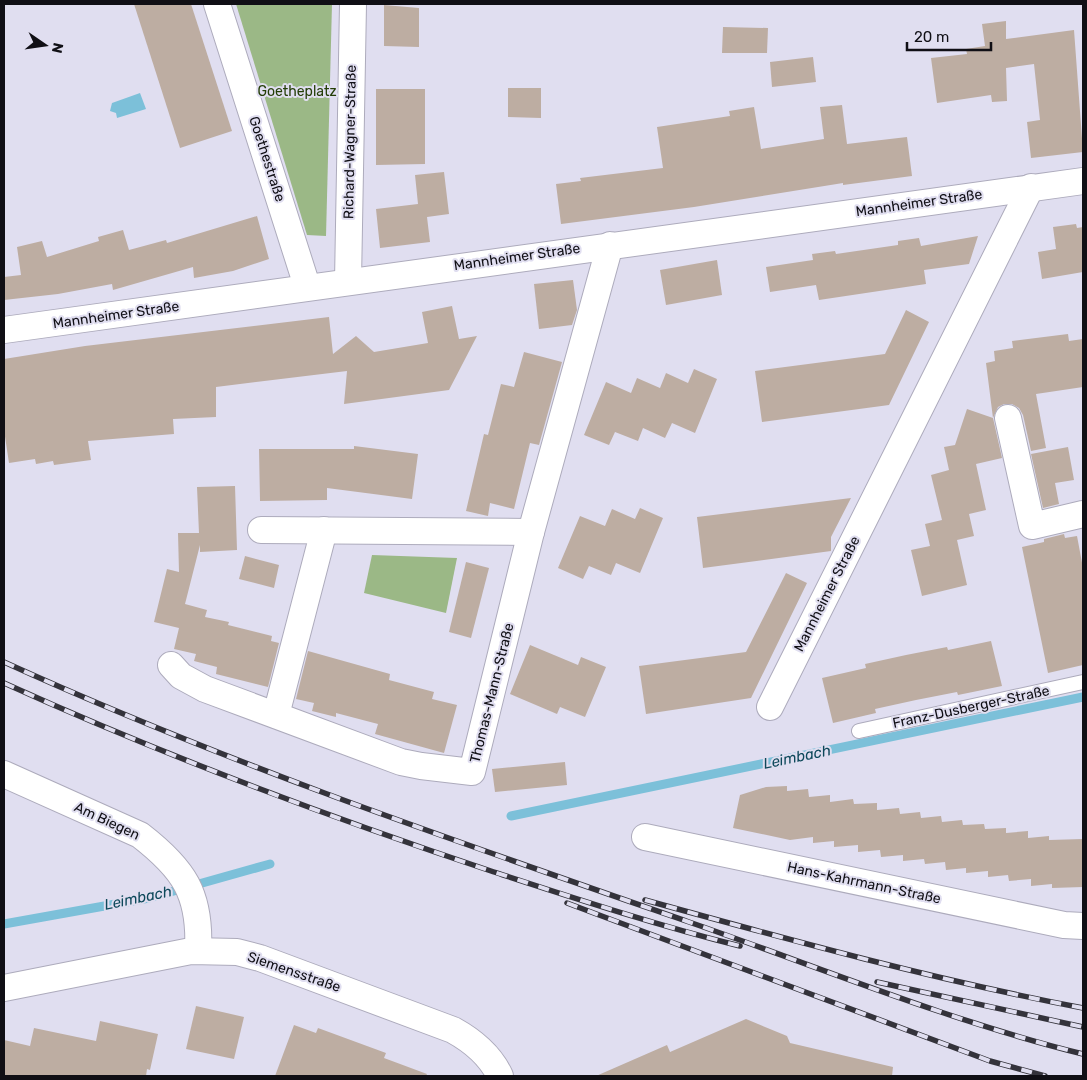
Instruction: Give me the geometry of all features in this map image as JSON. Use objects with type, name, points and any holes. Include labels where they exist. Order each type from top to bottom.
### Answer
[{"type":"street","name":"Goethestraße","points":[[217,4],[307,286]]},
{"type":"street","name":"Richard-Wagner-Straße","points":[[348,281],[353,4]]},
{"type":"street","name":"Mannheimer Straße","points":[[4,330],[307,286],[1083,181]]},
{"type":"street","name":"Mannheimer Straße","points":[[770,707],[1031,187]]},
{"type":"street","name":"Thomas-Mann-Straße","points":[[171,665],[181,676],[193,683],[401,762],[472,772],[531,532],[610,245]]},
{"type":"street","points":[[1008,418],[1032,526],[1083,514]]},
{"type":"street","points":[[261,530],[531,532]]},
{"type":"street","points":[[276,715],[324,530]]},
{"type":"street","name":"Am Biegen","points":[[4,774],[140,835],[157,848],[184,878],[195,905],[200,925],[198,951]]},
{"type":"street","name":"Hans-Kahrmann-Straße","points":[[645,837],[1064,925],[1083,926]]},
{"type":"street","name":"Siemensstraße","points":[[4,988],[198,951],[237,952],[260,958],[452,1030],[470,1039],[483,1052],[500,1076]]},
{"type":"lane","name":"Franz-Dusberger-Straße","points":[[859,731],[1083,682]]},
{"type":"green space","name":"Goetheplatz","points":[[236,4],[332,4],[326,236],[307,235]]},
{"type":"green space","points":[[372,555],[457,558],[446,613],[364,593]]},
{"type":"water","points":[[140,93],[146,109],[117,118],[116,113],[110,111],[112,103]]},
{"type":"building","points":[[134,4],[191,4],[232,131],[180,148]]},
{"type":"building","points":[[384,5],[419,8],[419,47],[384,46]]},
{"type":"building","points":[[1006,21],[1006,39],[1074,30],[1083,152],[1031,158],[1027,122],[1040,120],[1034,64],[1006,68],[1007,101],[992,102],[991,95],[937,103],[931,58],[967,54],[966,49],[985,46],[982,24]]},
{"type":"building","points":[[723,27],[768,28],[767,53],[722,53]]},
{"type":"building","points":[[813,57],[816,82],[772,87],[770,62]]},
{"type":"building","points":[[508,88],[541,88],[541,118],[508,117]]},
{"type":"building","points":[[376,89],[425,89],[425,164],[376,165]]},
{"type":"building","points":[[842,105],[847,144],[907,137],[912,176],[843,185],[843,183],[694,207],[561,224],[556,184],[581,181],[580,178],[663,168],[657,127],[730,116],[729,111],[754,107],[761,149],[824,139],[820,107]]},
{"type":"building","points":[[444,172],[449,214],[427,217],[430,242],[380,248],[376,209],[418,204],[415,175]]},
{"type":"building","points":[[257,216],[269,259],[233,271],[194,278],[193,267],[113,290],[112,284],[58,294],[4,300],[4,277],[21,275],[17,247],[42,241],[47,257],[99,241],[98,237],[123,230],[129,250],[166,240],[167,243]]},
{"type":"building","points":[[1076,224],[1077,228],[1083,227],[1083,272],[1042,279],[1038,252],[1056,249],[1053,227]]},
{"type":"building","points":[[978,236],[969,264],[924,270],[926,284],[819,300],[816,285],[770,292],[766,267],[813,260],[812,254],[835,251],[836,254],[898,245],[898,241],[919,238],[921,246]]},
{"type":"building","points":[[717,260],[722,295],[666,305],[660,270]]},
{"type":"building","points":[[573,280],[577,310],[572,325],[539,329],[534,284]]},
{"type":"building","points":[[452,306],[459,339],[477,336],[449,390],[344,404],[347,371],[216,387],[216,417],[173,419],[174,434],[88,441],[91,460],[54,465],[53,461],[36,464],[35,459],[9,463],[4,430],[4,359],[85,346],[329,317],[333,354],[356,336],[374,352],[428,343],[422,312]]},
{"type":"building","points":[[906,310],[929,322],[889,405],[762,422],[755,371],[885,354]]},
{"type":"building","points":[[1068,334],[1069,341],[1083,339],[1083,387],[1036,394],[1046,448],[1031,451],[1023,415],[1019,408],[1012,404],[1004,404],[998,407],[993,418],[986,363],[995,361],[994,351],[1013,348],[1012,341]]},
{"type":"building","points":[[524,352],[562,362],[539,445],[530,443],[514,509],[490,503],[488,516],[466,511],[484,434],[488,435],[501,384],[514,387]]},
{"type":"building","points":[[694,369],[717,379],[695,433],[672,423],[665,438],[643,428],[638,441],[615,432],[609,445],[584,435],[606,382],[631,393],[637,378],[660,388],[666,373],[688,383]]},
{"type":"building","points":[[967,409],[993,418],[1002,458],[976,464],[986,510],[969,514],[974,536],[957,540],[967,585],[922,596],[911,550],[930,546],[925,524],[942,520],[931,475],[949,470],[944,447],[955,445]]},
{"type":"building","points":[[354,446],[418,454],[412,499],[327,488],[327,500],[260,501],[259,449],[354,449]]},
{"type":"building","points":[[1068,447],[1074,480],[1055,483],[1059,504],[1043,508],[1031,454]]},
{"type":"building","points":[[235,486],[237,550],[200,552],[200,545],[185,604],[207,610],[205,617],[229,622],[228,625],[272,636],[271,641],[279,643],[268,687],[216,674],[217,667],[194,661],[196,654],[174,649],[179,628],[154,622],[167,569],[179,572],[178,533],[199,533],[197,487]]},
{"type":"building","points":[[851,498],[831,537],[831,551],[703,568],[697,517]]},
{"type":"building","points":[[640,508],[663,518],[640,573],[616,563],[611,575],[589,566],[583,579],[558,568],[580,516],[605,526],[612,509],[635,519]]},
{"type":"building","points":[[1064,534],[1065,538],[1077,536],[1083,568],[1083,665],[1048,673],[1022,547],[1044,542],[1044,539]]},
{"type":"building","points":[[245,556],[279,565],[274,588],[239,579]]},
{"type":"building","points":[[466,562],[489,568],[471,638],[449,632]]},
{"type":"building","points":[[786,573],[807,583],[751,698],[646,714],[639,666],[746,652]]},
{"type":"building","points":[[991,641],[1002,686],[958,695],[957,692],[916,700],[875,709],[876,713],[833,723],[822,678],[866,668],[865,664],[906,655],[947,647],[948,650]]},
{"type":"building","points":[[530,645],[578,665],[581,657],[606,667],[585,717],[560,707],[557,714],[510,694]]},
{"type":"building","points":[[308,651],[390,674],[389,680],[434,692],[432,699],[457,705],[444,753],[375,734],[378,724],[336,713],[336,717],[312,711],[314,703],[296,699]]},
{"type":"building","points":[[565,762],[567,785],[495,792],[492,769]]},
{"type":"building","points":[[787,786],[787,791],[808,789],[809,797],[830,795],[830,802],[853,799],[854,804],[877,803],[877,810],[899,808],[900,814],[920,812],[921,818],[941,816],[942,822],[962,820],[963,825],[984,824],[985,829],[1006,828],[1006,833],[1028,831],[1028,838],[1049,836],[1049,840],[1083,839],[1083,887],[1052,888],[1052,884],[1031,886],[1031,879],[1009,881],[1008,875],[988,877],[988,871],[966,873],[966,868],[946,870],[945,862],[925,864],[924,859],[903,861],[903,855],[881,857],[880,850],[858,852],[858,845],[834,847],[834,841],[813,843],[813,837],[790,840],[733,828],[740,795],[766,787]]},
{"type":"building","points":[[196,1006],[244,1017],[234,1059],[186,1049]]},
{"type":"building","points":[[746,1019],[787,1036],[790,1043],[893,1067],[892,1076],[596,1076],[667,1045],[670,1052]]},
{"type":"building","points":[[100,1021],[158,1034],[150,1070],[147,1069],[146,1076],[4,1076],[4,1040],[30,1046],[34,1028],[96,1041]]},
{"type":"building","points":[[294,1025],[316,1033],[318,1028],[386,1053],[384,1058],[427,1074],[426,1076],[275,1076]]},
{"type":"waterway","name":"Leimbach","points":[[511,816],[1083,697]]},
{"type":"waterway","name":"Leimbach","points":[[4,924],[149,898],[270,864]]},
{"type":"railway","points":[[4,662],[172,734],[343,800],[934,1010],[1033,1041],[1083,1054]]},
{"type":"railway","points":[[4,683],[184,760],[368,829],[584,901],[740,946]]},
{"type":"railway","points":[[645,900],[918,972],[1083,1008]]},
{"type":"railway","points":[[567,903],[990,1061],[1045,1076]]},
{"type":"railway","points":[[877,982],[1083,1027]]}]
